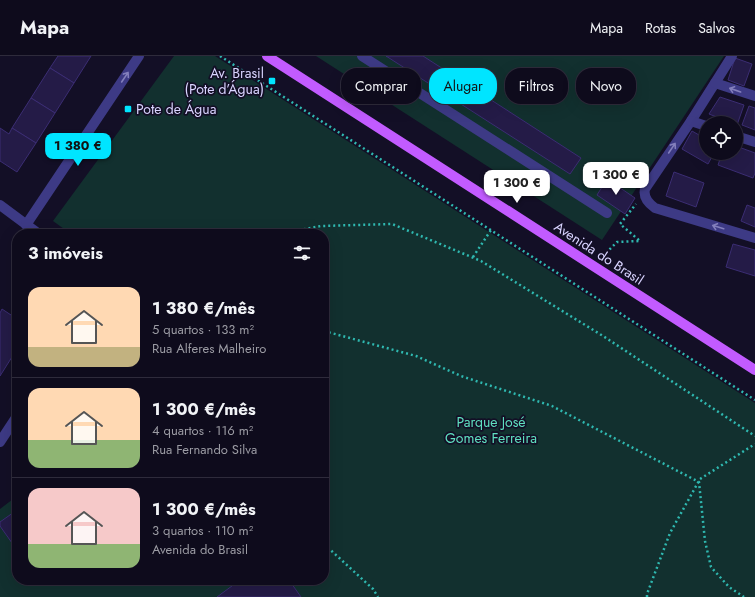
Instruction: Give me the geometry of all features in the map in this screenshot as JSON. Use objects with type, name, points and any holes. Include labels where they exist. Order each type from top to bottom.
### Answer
[{"type":"main road","name":"Avenida do Brasil","points":[[267,56],[755,370]]},
{"type":"street","points":[[26,225],[139,56]]},
{"type":"street","points":[[362,56],[607,213]]},
{"type":"street","points":[[732,56],[691,121],[645,188],[644,193],[646,199],[655,208],[755,238]]},
{"type":"street","points":[[716,83],[755,96]]},
{"type":"street","points":[[691,121],[699,124]]},
{"type":"street","points":[[743,138],[755,142]]},
{"type":"street","points":[[0,205],[32,229]]},
{"type":"street","points":[[0,442],[12,424]]},
{"type":"path","points":[[220,56],[755,400]]},
{"type":"path","points":[[606,253],[617,242],[640,241],[620,224],[644,193]]},
{"type":"path","points":[[306,229],[321,226],[392,224],[473,257],[603,336],[755,436]]},
{"type":"path","points":[[473,257],[491,230]]},
{"type":"path","points":[[329,332],[416,356],[460,376],[552,406],[699,482]]},
{"type":"path","points":[[647,597],[670,533],[700,479],[755,444]]},
{"type":"path","points":[[699,482],[705,541],[711,567],[729,587],[744,597]]},
{"type":"path","points":[[329,548],[374,589],[378,597]]},
{"type":"green space","name":"Parque José Gomes Ferreira","points":[[174,56],[215,56],[755,403],[755,597],[0,597],[0,509],[12,500],[12,585],[329,585],[329,229],[64,229],[53,221]]},
{"type":"green space","points":[[316,56],[724,56],[602,240],[391,104],[421,104],[421,68],[341,68],[341,72]]},
{"type":"building","points":[[58,56],[91,56],[74,83],[50,68]]},
{"type":"building","points":[[386,56],[423,56],[442,68],[429,68],[429,84],[421,78],[421,68],[405,68]]},
{"type":"building","points":[[735,58],[752,64],[744,86],[728,80]]},
{"type":"building","points":[[50,68],[74,83],[55,113],[31,98]]},
{"type":"building","points":[[720,97],[744,105],[740,116],[714,116],[709,114]]},
{"type":"building","points":[[31,98],[55,113],[36,143],[12,128]]},
{"type":"building","points":[[461,104],[497,104],[581,158],[570,174]]},
{"type":"building","points":[[749,106],[755,108],[755,130],[743,125]]},
{"type":"building","points":[[0,128],[9,134],[12,128],[36,143],[17,172],[0,161]]},
{"type":"building","points":[[692,131],[699,135],[699,159],[682,149]]},
{"type":"building","points":[[743,149],[755,153],[755,173],[753,178],[718,165],[720,160],[743,160]]},
{"type":"building","points":[[701,160],[710,160],[708,164]]},
{"type":"building","points":[[674,172],[704,183],[696,207],[666,196]]},
{"type":"building","points":[[607,179],[635,198],[625,214],[597,195]]},
{"type":"building","points":[[747,205],[755,208],[755,227],[741,221]]},
{"type":"building","points":[[733,244],[755,250],[755,276],[726,267]]},
{"type":"building","points":[[2,309],[12,316],[12,357],[0,376],[0,313]]},
{"type":"building","points":[[12,514],[12,543],[0,526],[0,522]]},
{"type":"building","points":[[233,585],[293,585],[301,597],[217,597]]},
{"type":"place","name":"Av. Brasil (Pote d’Água)","points":[[272,81]]},
{"type":"place","name":"Pote de Água","points":[[128,109]]}]
